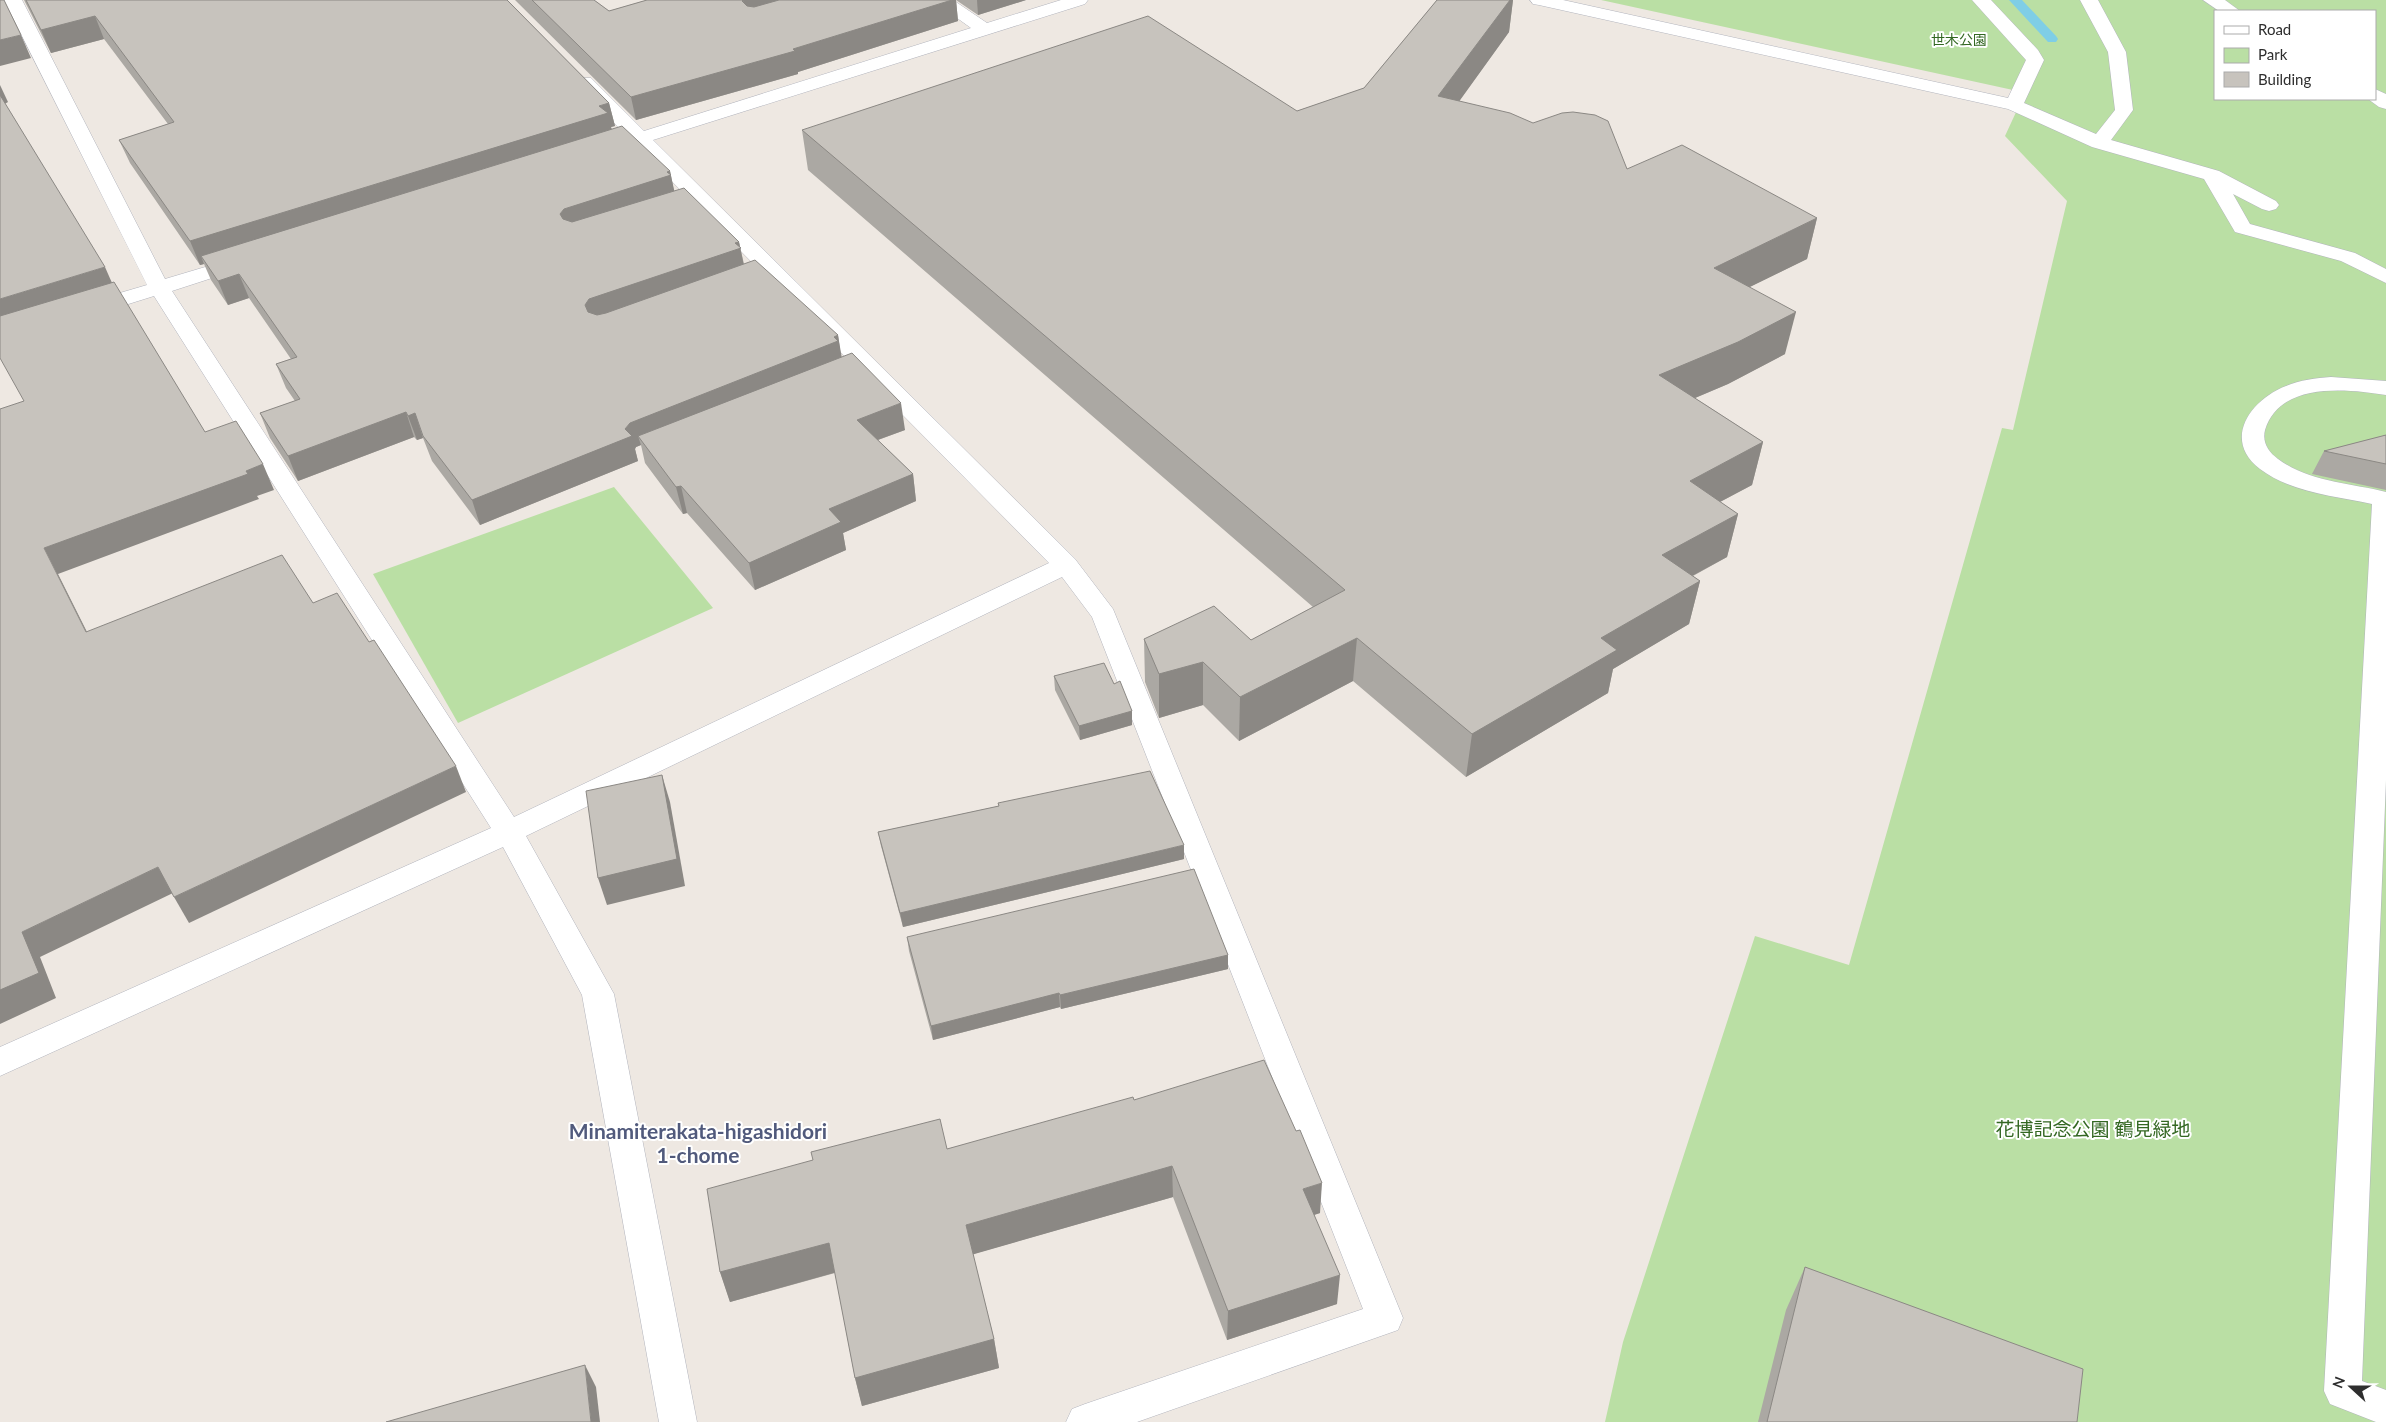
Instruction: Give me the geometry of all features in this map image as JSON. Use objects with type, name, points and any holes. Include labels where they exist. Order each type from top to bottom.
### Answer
[{"type":"street","points":[[13,0],[159,287],[510,832],[598,994],[678,1422]]},
{"type":"street","points":[[941,0],[984,29]]},
{"type":"street","points":[[611,147],[1079,0]]},
{"type":"street","points":[[1539,0],[2014,105],[2099,143],[2212,174],[2269,205]]},
{"type":"street","points":[[1981,0],[2032,54],[2035,60],[2014,105]]},
{"type":"street","points":[[2089,0],[2117,52],[2124,110],[2099,143]]},
{"type":"street","points":[[2212,0],[2229,10]]},
{"type":"street","points":[[570,69],[639,138],[691,202],[858,369],[1066,565],[1104,615],[1191,870],[1385,1318],[1085,1422]]},
{"type":"street","points":[[2212,174],[2242,228],[2348,257],[2386,277]]},
{"type":"street","points":[[65,316],[262,255]]},
{"type":"street","points":[[2386,388],[2346,384],[2291,390],[2278,397],[2260,416],[2253,429],[2251,441],[2255,450],[2270,465],[2293,477],[2385,499],[2343,1391],[2386,1408]]},
{"type":"street","points":[[0,1062],[510,832],[1066,565]]},
{"type":"green space","name":"世木公園","points":[[1601,0],[1974,0],[2025,56],[2026,61],[2013,90]]},
{"type":"green space","name":"花博記念公園 鶴見緑地","points":[[1985,0],[2386,0],[2386,1422],[1605,1422],[1623,1342],[1755,936],[1849,965],[2002,428],[2013,430],[2067,201],[2005,136],[2041,58]]},
{"type":"green space","points":[[614,487],[713,608],[458,723],[373,574]]},
{"type":"building","points":[[0,0],[4,0],[21,35],[0,40]]},
{"type":"building","points":[[26,0],[507,0],[609,103],[599,106],[608,113],[190,241],[119,140],[174,122],[95,16],[41,30]]},
{"type":"building","points":[[532,0],[594,0],[609,11],[647,0],[743,0],[747,6],[754,7],[779,0],[952,0],[793,49],[795,51],[631,97]]},
{"type":"building","points":[[1437,0],[1510,0],[1438,96],[1510,113],[1533,123],[1562,113],[1573,112],[1595,115],[1608,121],[1627,169],[1682,145],[1817,218],[1714,268],[1796,312],[1738,342],[1659,375],[1763,442],[1690,481],[1738,514],[1662,555],[1700,581],[1601,638],[1617,650],[1472,734],[1357,638],[1240,697],[1203,662],[1159,674],[1144,639],[1214,606],[1251,640],[1345,590],[802,130],[1148,16],[1297,111],[1364,88]]},
{"type":"building","points":[[0,95],[105,267],[0,299]]},
{"type":"building","points":[[622,126],[670,171],[667,172],[671,175],[564,209],[560,214],[563,219],[572,222],[684,188],[739,242],[735,243],[741,248],[589,299],[585,305],[588,312],[597,315],[606,313],[755,260],[838,335],[834,337],[838,341],[630,423],[625,429],[632,436],[472,500],[423,436],[415,413],[408,416],[406,412],[288,456],[260,413],[300,399],[276,364],[297,357],[239,274],[218,281],[201,256]]},
{"type":"building","points":[[114,282],[205,432],[236,421],[263,464],[246,471],[248,474],[44,548],[86,632],[282,555],[313,603],[337,593],[369,642],[374,640],[456,766],[174,897],[158,867],[22,932],[39,973],[0,990],[0,409],[24,401],[0,358],[0,316]]},
{"type":"building","points":[[852,353],[901,403],[857,420],[913,474],[829,509],[841,522],[749,563],[681,486],[676,487],[638,436]]},
{"type":"building","points":[[2386,435],[2386,464],[2324,451]]},
{"type":"building","points":[[1104,663],[1114,684],[1120,681],[1132,711],[1079,726],[1054,676]]},
{"type":"building","points":[[1150,771],[1184,845],[900,913],[878,832],[999,806],[998,803]]},
{"type":"building","points":[[662,775],[677,859],[598,878],[586,791]]},
{"type":"building","points":[[1194,869],[1228,955],[1060,995],[1059,993],[931,1026],[907,937]]},
{"type":"building","points":[[1264,1060],[1296,1131],[1300,1130],[1322,1183],[1303,1189],[1340,1275],[1228,1311],[1172,1166],[966,1225],[994,1339],[855,1378],[829,1243],[720,1272],[707,1189],[813,1160],[811,1152],[940,1119],[947,1149],[1133,1097],[1134,1100]]},
{"type":"building","points":[[1805,1267],[2083,1369],[2077,1422],[1767,1422]]},
{"type":"building","points":[[585,1365],[591,1422],[386,1422]]},
{"type":"waterway","points":[[2015,0],[2052,39]]},
{"type":"district","name":"Minamiterakata-higashidori 1-chome","points":[[698,1142]]}]
